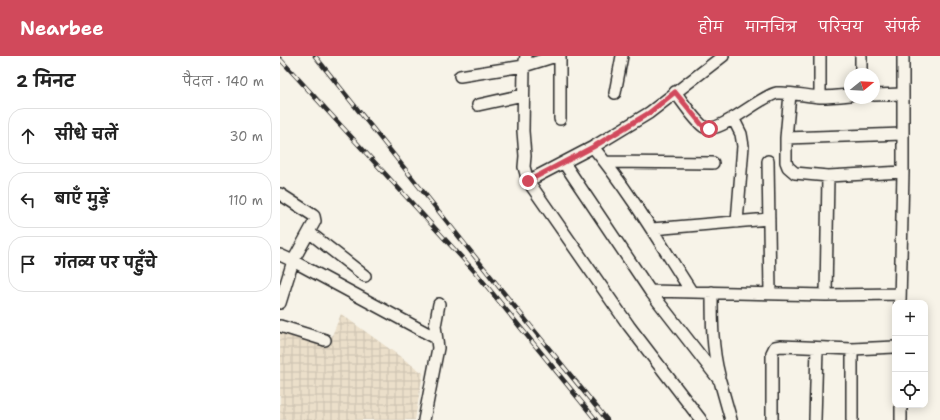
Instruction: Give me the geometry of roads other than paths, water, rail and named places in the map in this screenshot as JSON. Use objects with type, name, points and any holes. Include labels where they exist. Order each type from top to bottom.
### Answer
[{"type":"street","points":[[460,76],[525,61],[556,56]]},
{"type":"street","points":[[560,56],[560,119]]},
{"type":"street","points":[[615,93],[622,56]]},
{"type":"street","points":[[528,181],[593,147],[649,113],[723,56]]},
{"type":"street","points":[[820,56],[820,97]]},
{"type":"street","points":[[861,56],[861,68]]},
{"type":"street","points":[[650,291],[770,293],[900,299],[903,172],[903,56]]},
{"type":"street","points":[[525,61],[523,131],[525,153],[524,167],[528,181],[629,326],[701,420]]},
{"type":"street","points":[[675,92],[706,128],[713,129],[778,93],[820,97],[844,95]]},
{"type":"street","points":[[790,94],[786,138],[786,162],[795,173],[828,176],[903,172]]},
{"type":"street","points":[[880,95],[903,94]]},
{"type":"street","points":[[478,105],[523,95]]},
{"type":"street","points":[[733,118],[741,134],[743,146],[737,222]]},
{"type":"street","points":[[786,138],[903,134]]},
{"type":"street","points":[[593,147],[652,229],[691,291]]},
{"type":"street","points":[[768,161],[770,293]]},
{"type":"street","points":[[605,162],[713,163]]},
{"type":"street","points":[[564,163],[650,291],[720,380]]},
{"type":"street","points":[[826,295],[828,176]]},
{"type":"street","points":[[280,194],[314,216],[315,221],[310,233],[293,261],[280,303]]},
{"type":"street","points":[[652,229],[769,219]]},
{"type":"street","points":[[310,233],[365,276]]},
{"type":"street","points":[[280,255],[436,338]]},
{"type":"street","points":[[712,292],[712,333],[715,361],[731,420]]},
{"type":"street","points":[[424,420],[438,348],[435,326],[440,304]]},
{"type":"street","points":[[280,326],[326,340]]},
{"type":"street","points":[[772,420],[773,350],[775,347],[852,349],[892,347]]},
{"type":"street","points":[[815,420],[817,348]]},
{"type":"street","points":[[852,349],[852,420]]},
{"type":"street","points":[[901,408],[901,420]]},
{"type":"railway","points":[[315,56],[607,420]]},
{"type":"railway","points":[[280,59],[476,273],[596,420]]}]
